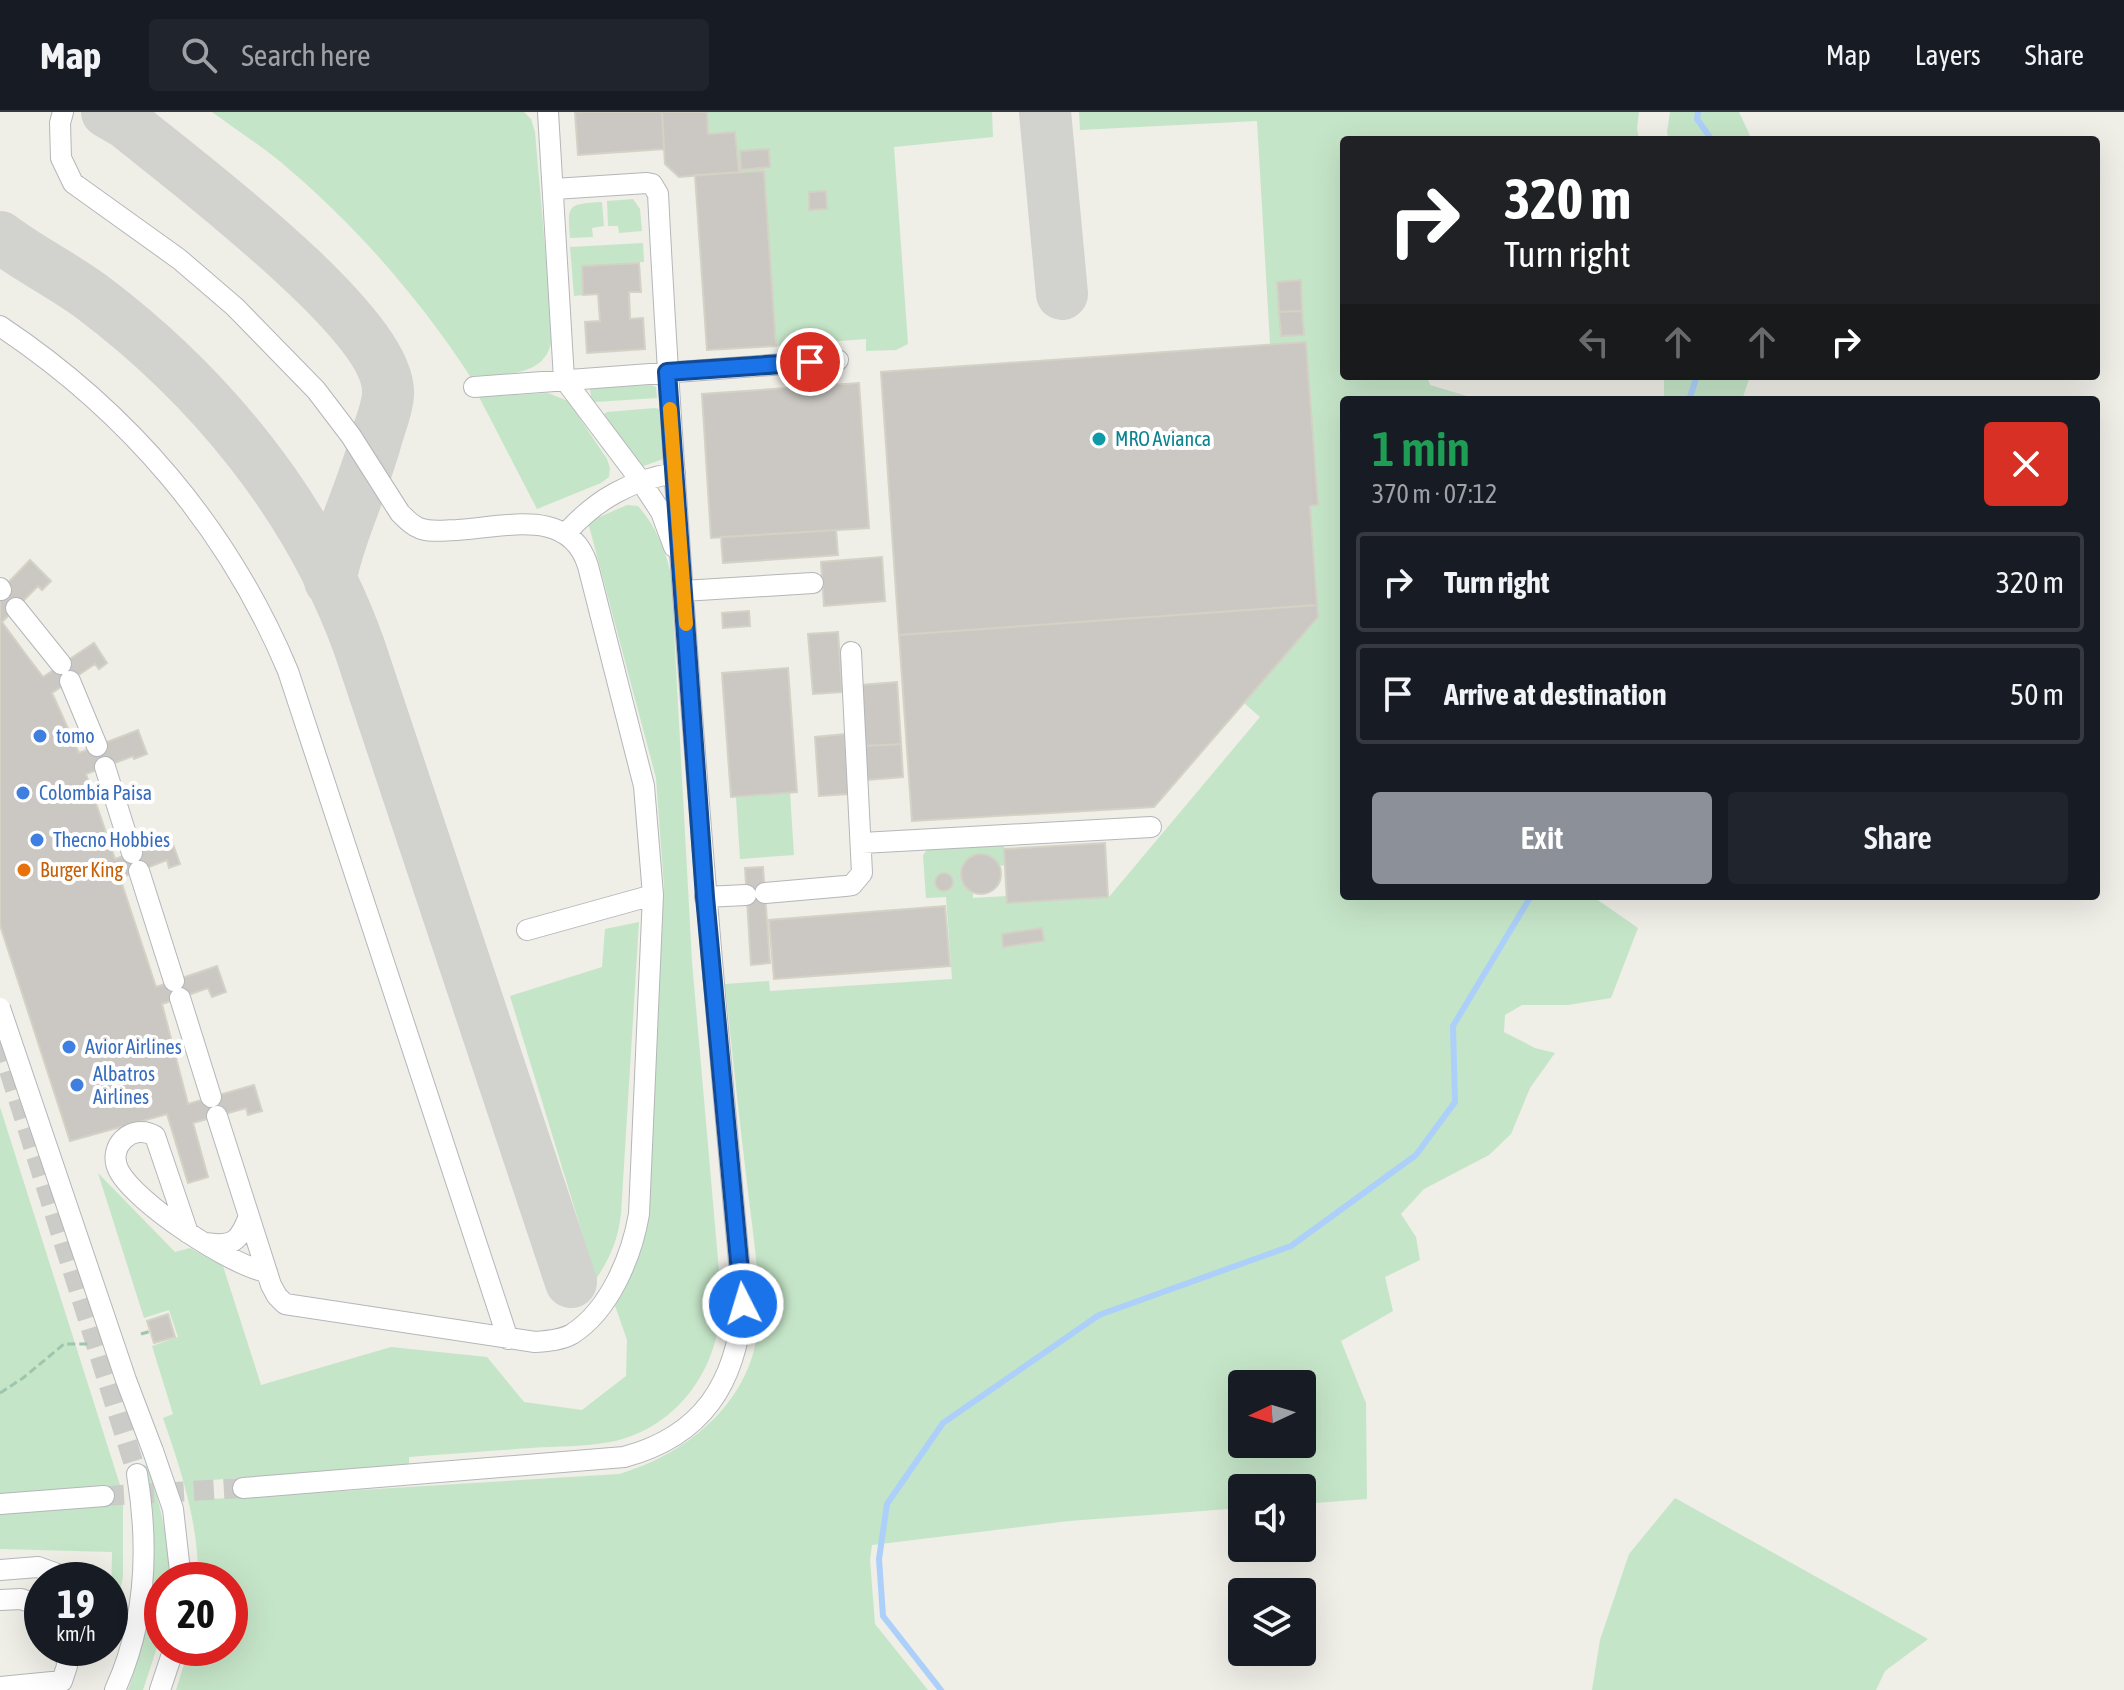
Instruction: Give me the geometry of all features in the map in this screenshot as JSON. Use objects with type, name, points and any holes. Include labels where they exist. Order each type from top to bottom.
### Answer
[{"type":"street","points":[[63,112],[60,123],[61,158],[73,183],[179,259],[235,307],[316,390],[408,521],[416,527],[436,531],[547,525],[567,532],[584,551],[644,786],[653,895],[639,1214],[634,1242],[616,1283],[591,1317],[572,1334],[535,1342],[508,1339],[294,1307],[277,1296],[105,767]]},
{"type":"street","points":[[548,112],[564,379],[661,512],[682,566]]},
{"type":"street","points":[[243,1488],[624,1457],[662,1444],[683,1430],[715,1396],[736,1354],[743,1304],[705,897],[656,188],[647,183],[554,189]]},
{"type":"street","points":[[0,326],[112,413],[153,454],[226,550],[269,627],[288,671],[508,1339]]},
{"type":"street","points":[[474,387],[838,360]]},
{"type":"street","points":[[567,532],[595,505],[640,480],[675,473]]},
{"type":"street","points":[[683,591],[813,583]]},
{"type":"street","points":[[16,608],[65,673],[97,746]]},
{"type":"street","points":[[705,897],[852,885],[862,873],[851,652]]},
{"type":"street","points":[[862,843],[1151,827]]},
{"type":"street","points":[[527,930],[653,895]]},
{"type":"street","points":[[0,1008],[59,1187],[173,1509],[179,1562]]},
{"type":"street","points":[[197,1238],[155,1136],[138,1132],[126,1137],[116,1151],[120,1173],[166,1218],[197,1238],[244,1266],[267,1272]]},
{"type":"street","points":[[197,1238],[220,1245],[236,1240],[242,1234],[249,1216]]},
{"type":"street","points":[[115,1690],[124,1670],[142,1587],[144,1528],[137,1474]]},
{"type":"street","points":[[0,1504],[104,1496]]},
{"type":"street","points":[[0,1570],[24,1568]]},
{"type":"street","points":[[0,1600],[24,1600]]},
{"type":"street","points":[[0,1687],[62,1681],[67,1666]]},
{"type":"street","points":[[160,1690],[168,1666]]},
{"type":"path","points":[[141,1334],[151,1331]]},
{"type":"path","points":[[0,1393],[64,1344],[90,1344]]},
{"type":"green space","points":[[212,112],[524,112],[531,119],[535,132],[552,327],[551,344],[546,356],[526,370],[470,376],[410,293],[364,241],[281,162]]},
{"type":"green space","points":[[707,112],[992,112],[993,137],[894,147],[908,344],[896,350],[866,351],[866,339],[776,346],[764,171],[739,172],[735,133],[708,134]]},
{"type":"green space","points":[[1079,112],[1639,112],[1638,136],[1340,136],[1340,380],[1428,380],[1430,385],[1467,396],[1340,396],[1340,900],[1598,900],[1638,928],[1611,998],[1568,1005],[1522,1005],[1505,1015],[1504,1032],[1535,1048],[1555,1053],[1530,1088],[1511,1134],[1489,1155],[1424,1189],[1401,1214],[1416,1237],[1420,1260],[1385,1277],[1393,1311],[1341,1341],[1366,1403],[1367,1499],[1316,1503],[1316,1474],[1228,1474],[1228,1509],[1069,1521],[872,1545],[870,1560],[875,1624],[928,1690],[176,1690],[183,1666],[248,1666],[248,1562],[198,1562],[192,1518],[163,1418],[173,1414],[152,1346],[178,1337],[169,1310],[144,1318],[98,1173],[175,1252],[190,1248],[223,1266],[261,1385],[391,1347],[487,1357],[524,1402],[582,1410],[626,1376],[627,1340],[612,1297],[631,1267],[664,887],[656,778],[588,522],[627,505],[638,506],[659,538],[671,575],[692,962],[721,1294],[720,1319],[714,1344],[693,1388],[677,1407],[658,1423],[610,1442],[409,1457],[409,1466],[211,1480],[212,1499],[619,1474],[667,1454],[709,1424],[740,1384],[751,1361],[757,1335],[759,1299],[725,984],[769,981],[770,991],[952,979],[946,897],[926,898],[923,855],[927,850],[1004,845],[1005,865],[999,866],[982,855],[967,860],[961,876],[973,898],[1007,896],[1008,903],[1109,897],[1260,717],[1244,703],[1318,617],[1310,506],[1318,505],[1306,343],[1270,344],[1257,121],[1080,130]]},
{"type":"green space","points":[[1670,112],[1739,112],[1750,136],[1668,136]]},
{"type":"green space","points":[[633,199],[640,209],[642,231],[619,233],[618,226],[608,226],[607,201]]},
{"type":"green space","points":[[602,202],[604,226],[592,228],[593,237],[570,238],[572,208]]},
{"type":"green space","points":[[643,243],[644,262],[582,266],[583,295],[574,296],[570,247]]},
{"type":"green space","points":[[1664,380],[1749,380],[1743,396],[1664,396]]},
{"type":"green space","points":[[656,387],[657,398],[595,402],[591,397],[590,388]]},
{"type":"green space","points":[[548,393],[568,401],[610,468],[609,477],[601,483],[537,509],[479,397]]},
{"type":"green space","points":[[659,409],[660,414],[663,459],[641,467],[604,414]]},
{"type":"green space","points":[[790,793],[794,855],[740,859],[736,797]]},
{"type":"green space","points":[[639,922],[621,1214],[613,1248],[596,1279],[510,996],[602,967],[605,929]]},
{"type":"green space","points":[[0,1107],[120,1485],[0,1494]]},
{"type":"green space","points":[[138,1464],[148,1466],[166,1536],[169,1562],[152,1562],[149,1506]]},
{"type":"green space","points":[[1675,1498],[1928,1639],[1885,1671],[1876,1690],[1592,1690],[1600,1640],[1629,1554]]},
{"type":"green space","points":[[123,1503],[123,1562],[112,1562],[112,1552],[0,1549],[0,1514]]},
{"type":"green space","points":[[144,1632],[144,1666],[151,1666],[143,1690],[128,1690],[135,1668]]},
{"type":"building","points":[[575,112],[662,112],[664,149],[578,155]]},
{"type":"building","points":[[662,112],[707,112],[708,134],[735,132],[739,172],[679,177],[665,164]]},
{"type":"building","points":[[769,149],[770,167],[741,170],[740,151]]},
{"type":"building","points":[[764,171],[776,346],[707,350],[695,175]]},
{"type":"building","points":[[826,191],[827,209],[809,210],[809,192]]},
{"type":"building","points":[[639,263],[641,292],[629,292],[630,319],[643,318],[645,349],[587,353],[585,322],[600,321],[598,294],[583,295],[582,266]]},
{"type":"building","points":[[1301,280],[1302,311],[1279,312],[1277,282]]},
{"type":"building","points":[[1302,311],[1304,335],[1281,336],[1279,312]]},
{"type":"building","name":"MRO Avianca","points":[[1306,342],[1318,505],[1310,506],[1317,605],[899,635],[881,372]]},
{"type":"building","points":[[859,383],[869,528],[711,538],[702,394]]},
{"type":"building","points":[[836,530],[838,555],[723,563],[721,537]]},
{"type":"building","points":[[882,557],[885,601],[824,606],[821,562]]},
{"type":"building","points":[[30,560],[51,581],[42,590],[38,586],[2,622],[24,652],[43,677],[94,643],[107,663],[99,669],[95,664],[52,693],[79,753],[138,730],[147,754],[134,759],[133,756],[86,774],[115,859],[171,839],[180,864],[169,868],[167,860],[120,878],[156,987],[217,966],[226,992],[212,997],[208,988],[162,1004],[188,1104],[254,1085],[262,1111],[248,1115],[246,1108],[193,1123],[208,1177],[188,1183],[167,1114],[70,1141],[0,925],[0,591]]},
{"type":"building","points":[[1317,605],[1318,617],[1154,807],[912,821],[899,635]]},
{"type":"building","points":[[749,611],[750,626],[723,628],[722,613]]},
{"type":"building","points":[[838,632],[842,692],[813,694],[808,634]]},
{"type":"building","points":[[788,668],[797,792],[731,797],[722,673]]},
{"type":"building","points":[[897,682],[901,744],[865,746],[861,685]]},
{"type":"building","points":[[845,734],[849,794],[819,796],[815,737]]},
{"type":"building","points":[[901,744],[903,777],[867,780],[865,746]]},
{"type":"building","points":[[1105,843],[1108,897],[1007,903],[1004,849]]},
{"type":"building","points":[[981,854],[995,860],[1001,874],[995,888],[981,894],[967,888],[961,874],[967,860]]},
{"type":"building","points":[[763,867],[770,963],[751,965],[745,868]]},
{"type":"building","points":[[944,873],[953,882],[944,891],[935,882]]},
{"type":"building","points":[[945,906],[950,966],[774,979],[769,920]]},
{"type":"building","points":[[1042,928],[1044,941],[1003,947],[1002,934]]},
{"type":"building","points":[[168,1314],[175,1337],[154,1343],[147,1321]]},
{"type":"waterway","points":[[1698,112],[1697,119],[1709,136]]},
{"type":"waterway","points":[[1690,396],[1696,380]]},
{"type":"waterway","points":[[941,1690],[883,1616],[879,1559],[887,1504],[943,1423],[1099,1315],[1291,1246],[1416,1155],[1455,1102],[1453,1026],[1529,900]]},
{"type":"taxiway","points":[[107,112],[126,123],[280,250],[357,329],[380,365],[388,395],[386,405],[330,581]]},
{"type":"taxiway","points":[[1045,112],[1062,294]]},
{"type":"taxiway","points":[[0,237],[92,297],[176,369],[251,452],[312,544],[338,594],[359,646],[571,1282]]},
{"type":"tunnel","points":[[0,1042],[137,1474]]},
{"type":"tunnel","points":[[104,1496],[243,1488]]},
{"type":"slow traffic","points":[[670,409],[686,624]]},
{"type":"place","name":"MRO Avianca","points":[[1099,439]]},
{"type":"place","name":"tomo","points":[[40,736]]},
{"type":"place","name":"Colombia Paisa","points":[[23,793]]},
{"type":"place","name":"Thecno Hobbies","points":[[37,840]]},
{"type":"place","name":"Burger King","points":[[24,870]]},
{"type":"place","name":"Avior Airlines","points":[[69,1047]]},
{"type":"place","name":"Albatros Airlines","points":[[77,1085]]},
{"type":"route","points":[[743,1304],[705,897],[667,372],[810,362]]}]
